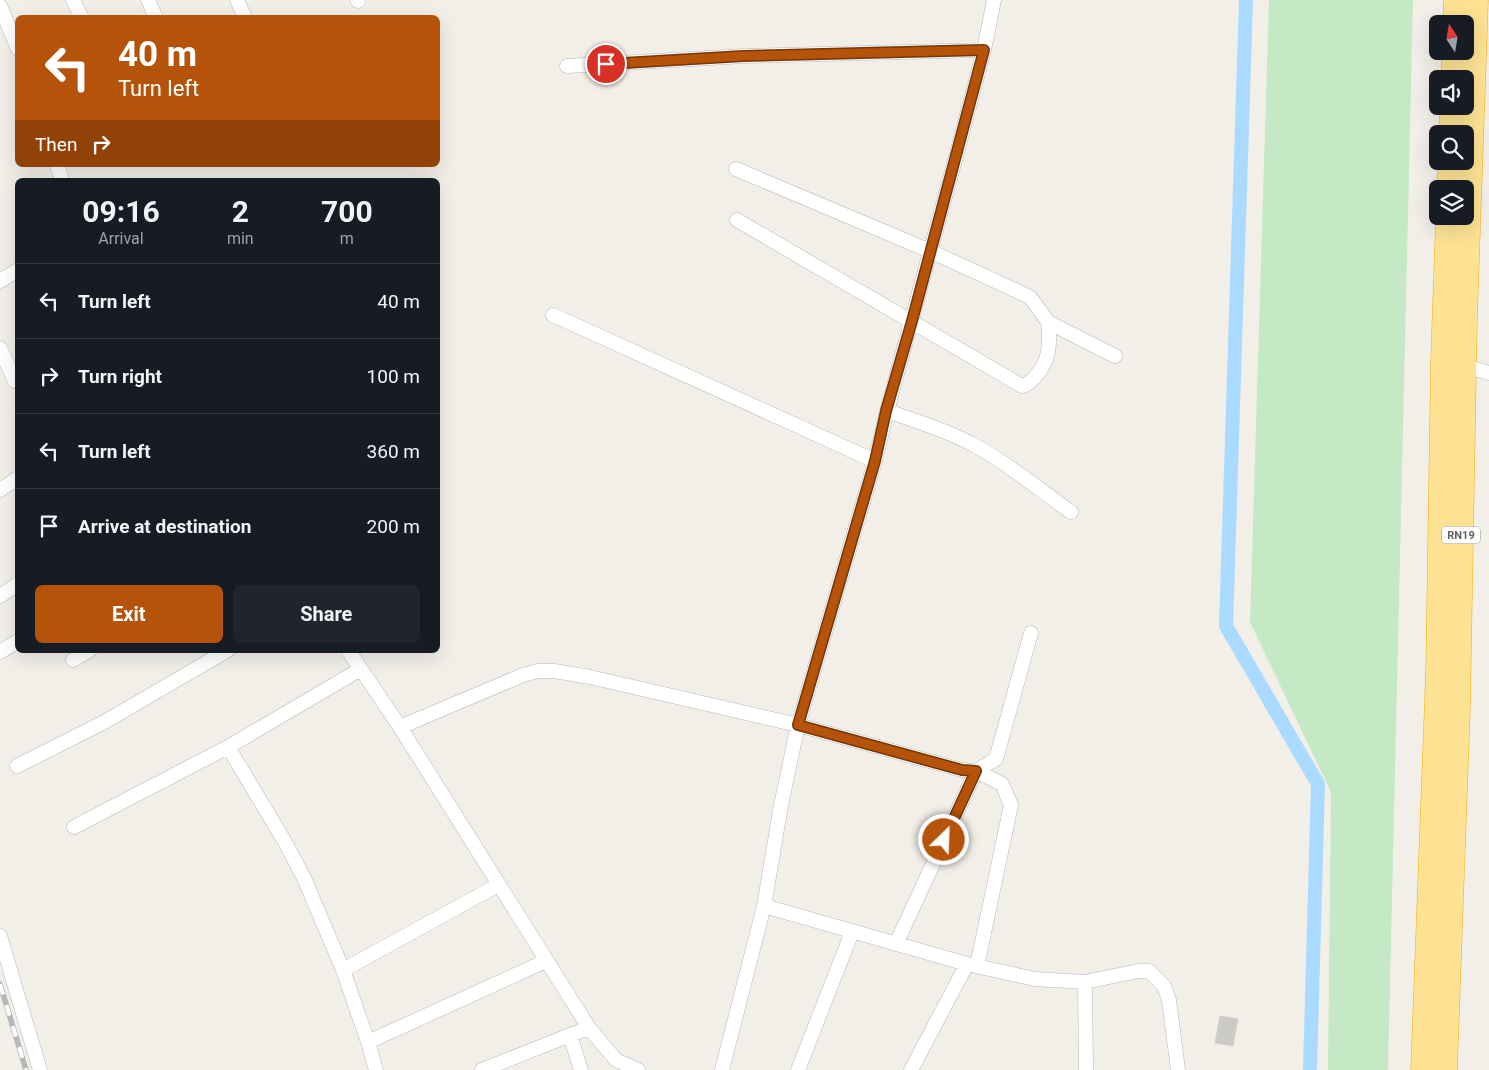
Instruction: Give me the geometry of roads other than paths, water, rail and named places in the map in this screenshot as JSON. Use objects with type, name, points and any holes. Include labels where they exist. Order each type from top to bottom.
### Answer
[{"type":"highway","points":[[1455,15],[1456,0]]},
{"type":"highway","name":"RN19","points":[[1423,1070],[1438,671],[1476,0]]},
{"type":"highway","name":"RN19","points":[[1445,1070],[1458,708],[1454,364],[1448,225]]},
{"type":"street","points":[[73,0],[80,15]]},
{"type":"street","points":[[148,0],[155,15]]},
{"type":"street","points":[[237,0],[244,15]]},
{"type":"street","points":[[722,1070],[764,906],[781,805],[798,725],[875,461],[886,411],[912,321],[984,50],[994,0]]},
{"type":"street","points":[[0,6],[15,42]]},
{"type":"street","points":[[567,66],[744,56],[984,50]]},
{"type":"street","points":[[736,169],[930,251],[1030,297],[1048,322],[1115,356]]},
{"type":"street","points":[[736,220],[1022,386],[1028,384],[1046,360],[1048,353],[1048,322]]},
{"type":"street","points":[[0,281],[15,272]]},
{"type":"street","points":[[553,315],[875,461]]},
{"type":"street","points":[[0,348],[15,381]]},
{"type":"street","points":[[1454,364],[1489,373]]},
{"type":"street","points":[[886,411],[942,430],[975,446],[1003,463],[1071,512]]},
{"type":"street","points":[[0,490],[15,480]]},
{"type":"street","points":[[0,596],[15,586]]},
{"type":"street","points":[[896,944],[976,771],[996,759],[1031,633]]},
{"type":"street","points":[[0,652],[15,643]]},
{"type":"street","points":[[73,660],[85,653]]},
{"type":"street","points":[[17,766],[106,721],[223,653]]},
{"type":"street","points":[[350,653],[400,727],[498,886],[589,1028],[616,1060],[638,1070]]},
{"type":"street","points":[[74,826],[228,747],[361,669]]},
{"type":"street","points":[[400,727],[514,679],[538,671],[554,671],[590,677],[798,725],[962,770],[976,771],[1002,784],[1011,805],[972,965],[911,1070]]},
{"type":"street","points":[[228,747],[304,878],[343,970],[376,1070]]},
{"type":"street","points":[[343,970],[498,886]]},
{"type":"street","points":[[764,906],[972,965],[1035,979],[1085,982],[1138,971],[1150,971],[1164,986],[1169,1000],[1178,1070]]},
{"type":"street","points":[[798,1070],[852,932]]},
{"type":"street","points":[[0,936],[40,1070]]},
{"type":"street","points":[[368,1042],[546,961]]},
{"type":"street","points":[[1085,982],[1086,1070]]},
{"type":"street","points":[[482,1070],[589,1028]]},
{"type":"street","points":[[570,1035],[581,1070]]},
{"type":"waterway","points":[[1246,0],[1226,626],[1318,784],[1310,1070]]},
{"type":"railway","points":[[0,984],[26,1070]]}]
